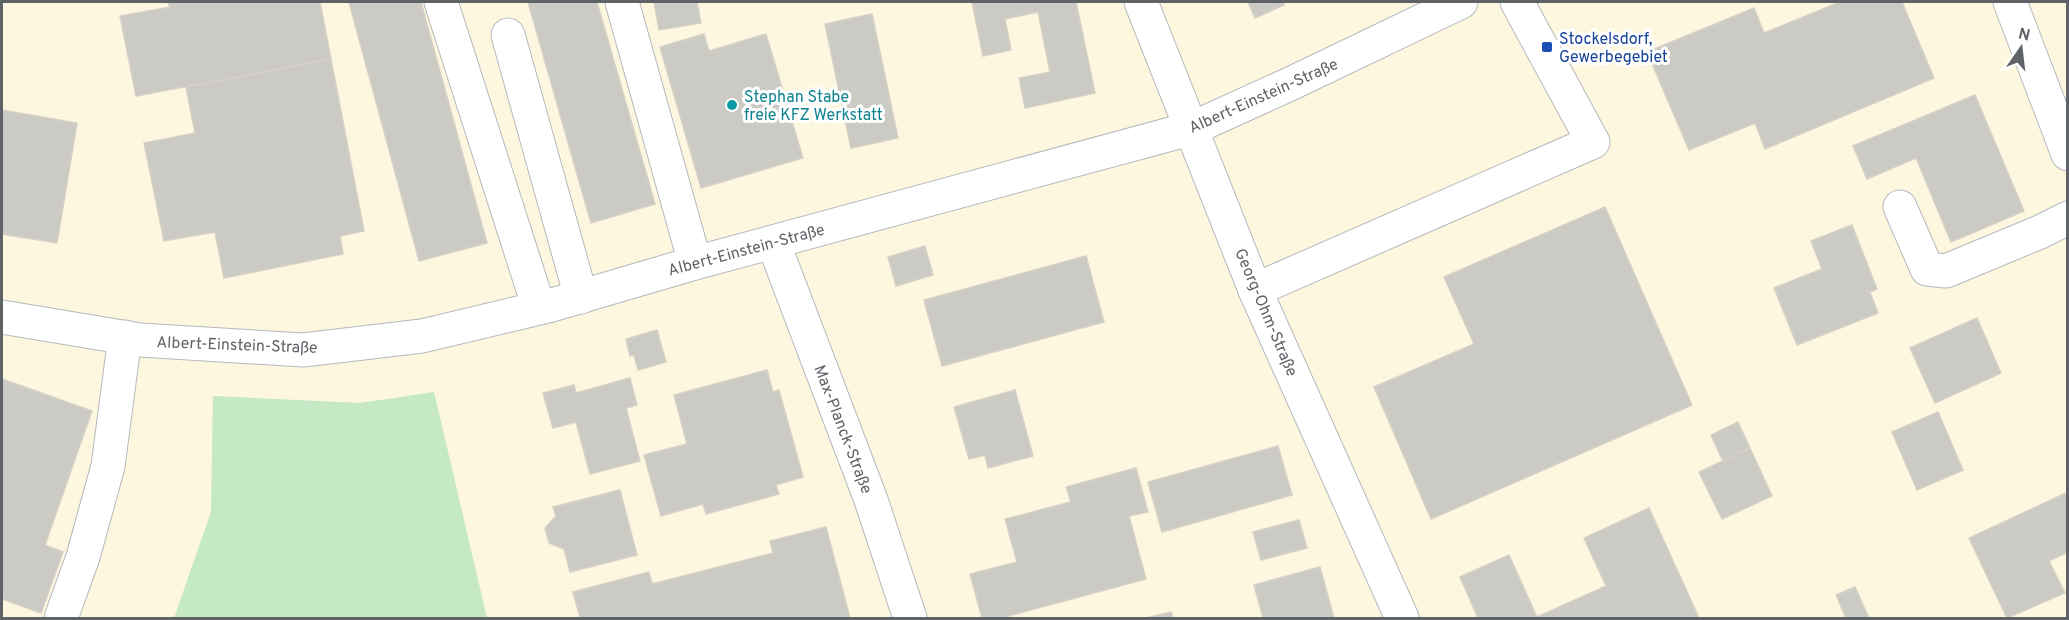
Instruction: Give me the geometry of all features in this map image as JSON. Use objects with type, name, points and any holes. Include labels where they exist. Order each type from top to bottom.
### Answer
[{"type":"street","points":[[441,2],[539,308]]},
{"type":"street","points":[[622,2],[695,263]]},
{"type":"street","name":"Georg-Ohm-Straße","points":[[1141,2],[1193,128],[1255,290],[1402,618]]},
{"type":"street","name":"Albert-Einstein-Straße","points":[[2,317],[125,337],[303,350],[422,336],[581,297],[695,263],[1193,128],[1461,2]]},
{"type":"street","points":[[1255,290],[1593,142],[1517,2]]},
{"type":"street","points":[[2010,2],[2067,154]]},
{"type":"street","points":[[508,35],[581,297]]},
{"type":"street","points":[[1900,207],[1927,269],[1946,271],[2040,232],[2067,218]]},
{"type":"street","name":"Max-Planck-Straße","points":[[773,242],[872,500],[910,618]]},
{"type":"street","points":[[61,618],[82,557],[108,466],[125,337]]},
{"type":"shaded area","points":[[2,2],[2067,2],[2067,618],[487,618],[434,392],[360,403],[213,396],[211,512],[174,618],[2,618]]},
{"type":"green space","points":[[434,392],[487,618],[174,618],[211,512],[213,396],[360,403]]},
{"type":"building","points":[[168,2],[320,2],[331,59],[136,96],[120,16],[170,7]]},
{"type":"building","points":[[349,2],[421,2],[487,243],[419,261]]},
{"type":"building","points":[[528,2],[597,2],[655,204],[591,223]]},
{"type":"building","points":[[654,2],[697,2],[701,23],[659,30]]},
{"type":"building","points":[[972,2],[1076,2],[1095,93],[1025,108],[1019,78],[1050,72],[1038,12],[1005,19],[1011,50],[983,56]]},
{"type":"building","points":[[1248,2],[1283,2],[1284,5],[1255,18]]},
{"type":"building","points":[[1840,2],[1902,2],[1934,78],[1765,149],[1755,123],[1689,150],[1647,52],[1754,8],[1764,33]]},
{"type":"building","points":[[872,14],[898,138],[851,148],[825,24]]},
{"type":"building","name":"Stephan Stabe freie KFZ Werkstatt","points":[[704,34],[709,51],[766,34],[803,158],[701,188],[660,47]]},
{"type":"building","points":[[331,59],[364,231],[340,236],[343,254],[224,278],[215,232],[164,241],[144,143],[195,133],[186,87]]},
{"type":"building","points":[[1975,95],[2024,211],[1951,242],[1916,158],[1867,179],[1853,146]]},
{"type":"building","points":[[2,110],[77,123],[57,243],[2,234]]},
{"type":"building","points":[[1605,207],[1692,405],[1431,519],[1374,387],[1474,344],[1444,277]]},
{"type":"building","points":[[1852,225],[1877,289],[1870,292],[1878,313],[1797,345],[1774,288],[1822,269],[1811,241]]},
{"type":"building","points":[[925,246],[933,275],[896,286],[888,257]]},
{"type":"building","points":[[1086,256],[1104,322],[942,366],[924,300]]},
{"type":"building","points":[[1977,318],[2001,373],[1935,403],[1910,348]]},
{"type":"building","points":[[657,330],[666,362],[638,370],[634,355],[630,356],[626,339]]},
{"type":"building","points":[[767,370],[773,392],[779,390],[803,477],[776,485],[779,494],[706,514],[703,504],[661,516],[644,455],[687,444],[674,395]]},
{"type":"building","points":[[630,378],[637,405],[626,408],[640,461],[590,474],[576,422],[553,428],[543,393],[574,385],[576,393]]},
{"type":"building","points":[[2,379],[92,411],[45,545],[63,552],[41,613],[2,599]]},
{"type":"building","points":[[1015,390],[1033,456],[988,468],[985,455],[969,459],[954,407]]},
{"type":"building","points":[[1938,412],[1963,470],[1917,490],[1892,432]]},
{"type":"building","points":[[1738,422],[1750,448],[1723,461],[1711,435]]},
{"type":"building","points":[[1278,446],[1292,495],[1162,532],[1148,482]]},
{"type":"building","points":[[1750,448],[1772,496],[1722,519],[1699,472]]},
{"type":"building","points":[[1136,468],[1148,512],[1129,516],[1146,579],[1001,618],[982,618],[970,574],[1017,562],[1005,519],[1071,502],[1066,487]]},
{"type":"building","points":[[620,490],[637,555],[570,572],[564,549],[549,543],[545,528],[556,516],[553,507]]},
{"type":"building","points":[[2068,492],[2068,552],[2049,561],[2065,593],[2007,618],[1969,538]]},
{"type":"building","points":[[1649,508],[1699,618],[1478,618],[1460,577],[1509,555],[1537,617],[1606,586],[1584,538]]},
{"type":"building","points":[[1299,520],[1307,548],[1261,560],[1253,532]]},
{"type":"building","points":[[826,527],[850,618],[580,618],[573,592],[649,572],[652,584],[773,553],[770,541]]},
{"type":"building","points":[[1320,567],[1334,618],[1263,618],[1254,585]]},
{"type":"building","points":[[1855,587],[1869,618],[1846,618],[1836,595]]},
{"type":"building","points":[[1171,612],[1173,618],[1146,618]]},
{"type":"place","name":"Stockelsdorf, Gewerbegebiet","points":[[1547,47]]},
{"type":"place","name":"Stephan Stabe freie KFZ Werkstatt","points":[[732,105]]}]
